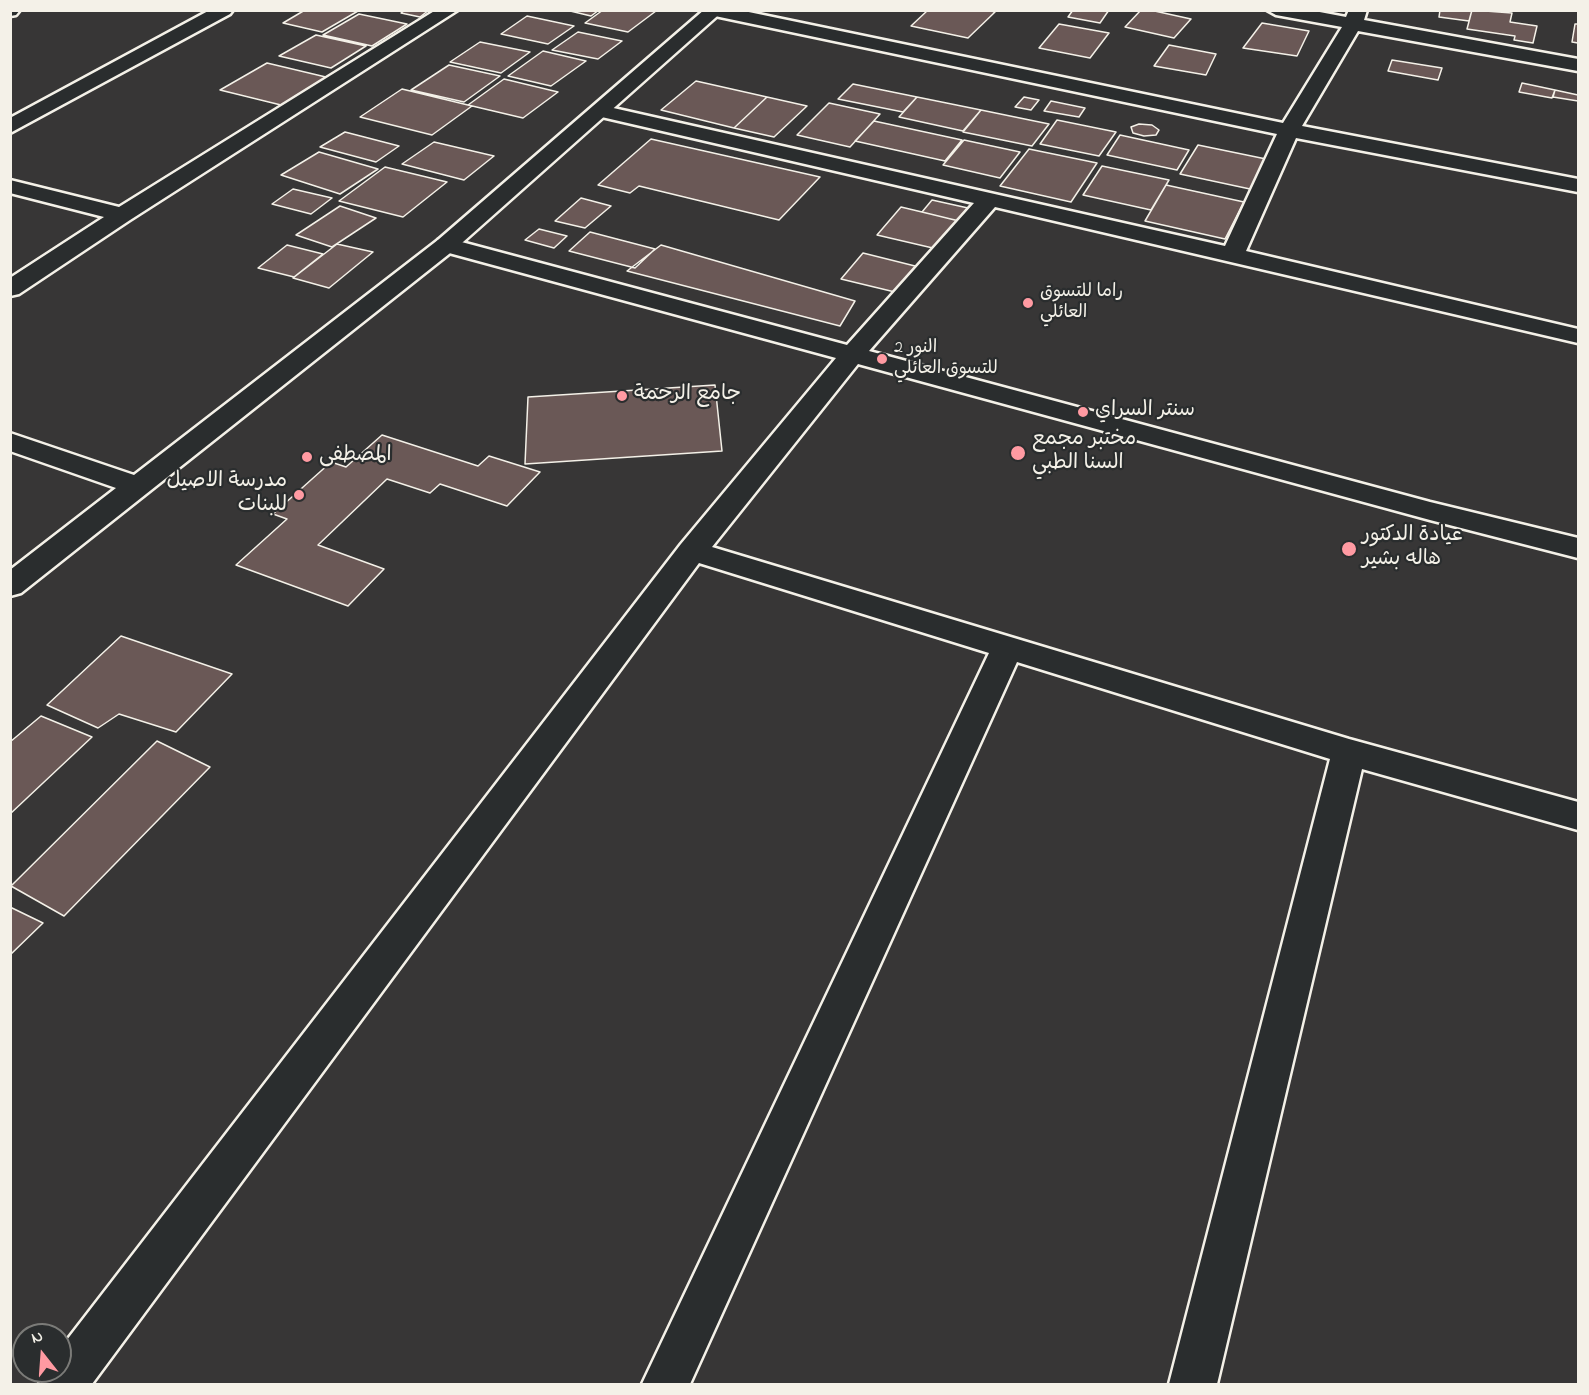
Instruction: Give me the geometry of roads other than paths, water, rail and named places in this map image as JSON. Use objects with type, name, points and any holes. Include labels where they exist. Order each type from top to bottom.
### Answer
[{"type":"street","points":[[10,127],[224,10]]},
{"type":"street","points":[[10,289],[122,215],[449,10]]},
{"type":"street","points":[[1276,10],[1356,17],[1578,65]]},
{"type":"street","points":[[10,586],[446,245],[715,11],[1289,130],[1578,186]]},
{"type":"street","points":[[1233,255],[1289,130],[1356,17]]},
{"type":"street","points":[[600,111],[1578,336]]},
{"type":"street","points":[[10,186],[122,215]]},
{"type":"street","points":[[63,1384],[692,551],[852,354],[989,200]]},
{"type":"street","points":[[446,245],[1430,511],[1578,548]]},
{"type":"street","points":[[10,441],[137,486]]},
{"type":"street","points":[[692,551],[1349,752],[1578,816]]},
{"type":"street","points":[[666,1384],[1008,647]]},
{"type":"street","points":[[1192,1384],[1349,752]]},
{"type":"place","name":"راما للتسوق العائلي","points":[[1028,303]]},
{"type":"place","name":"النور 2 للتسوق العائلي","points":[[882,359]]},
{"type":"place","name":"جامع الرحمة","points":[[622,396]]},
{"type":"place","name":"سنتر السراي","points":[[1083,412]]},
{"type":"place","name":"مختبر مجمع السنا الطبي","points":[[1018,453]]},
{"type":"place","name":"المصطفى","points":[[307,457]]},
{"type":"place","name":"مدرسة الاصيل للبنات","points":[[299,495]]},
{"type":"place","name":"عيادة الدكتور هاله بشير","points":[[1349,549]]}]
